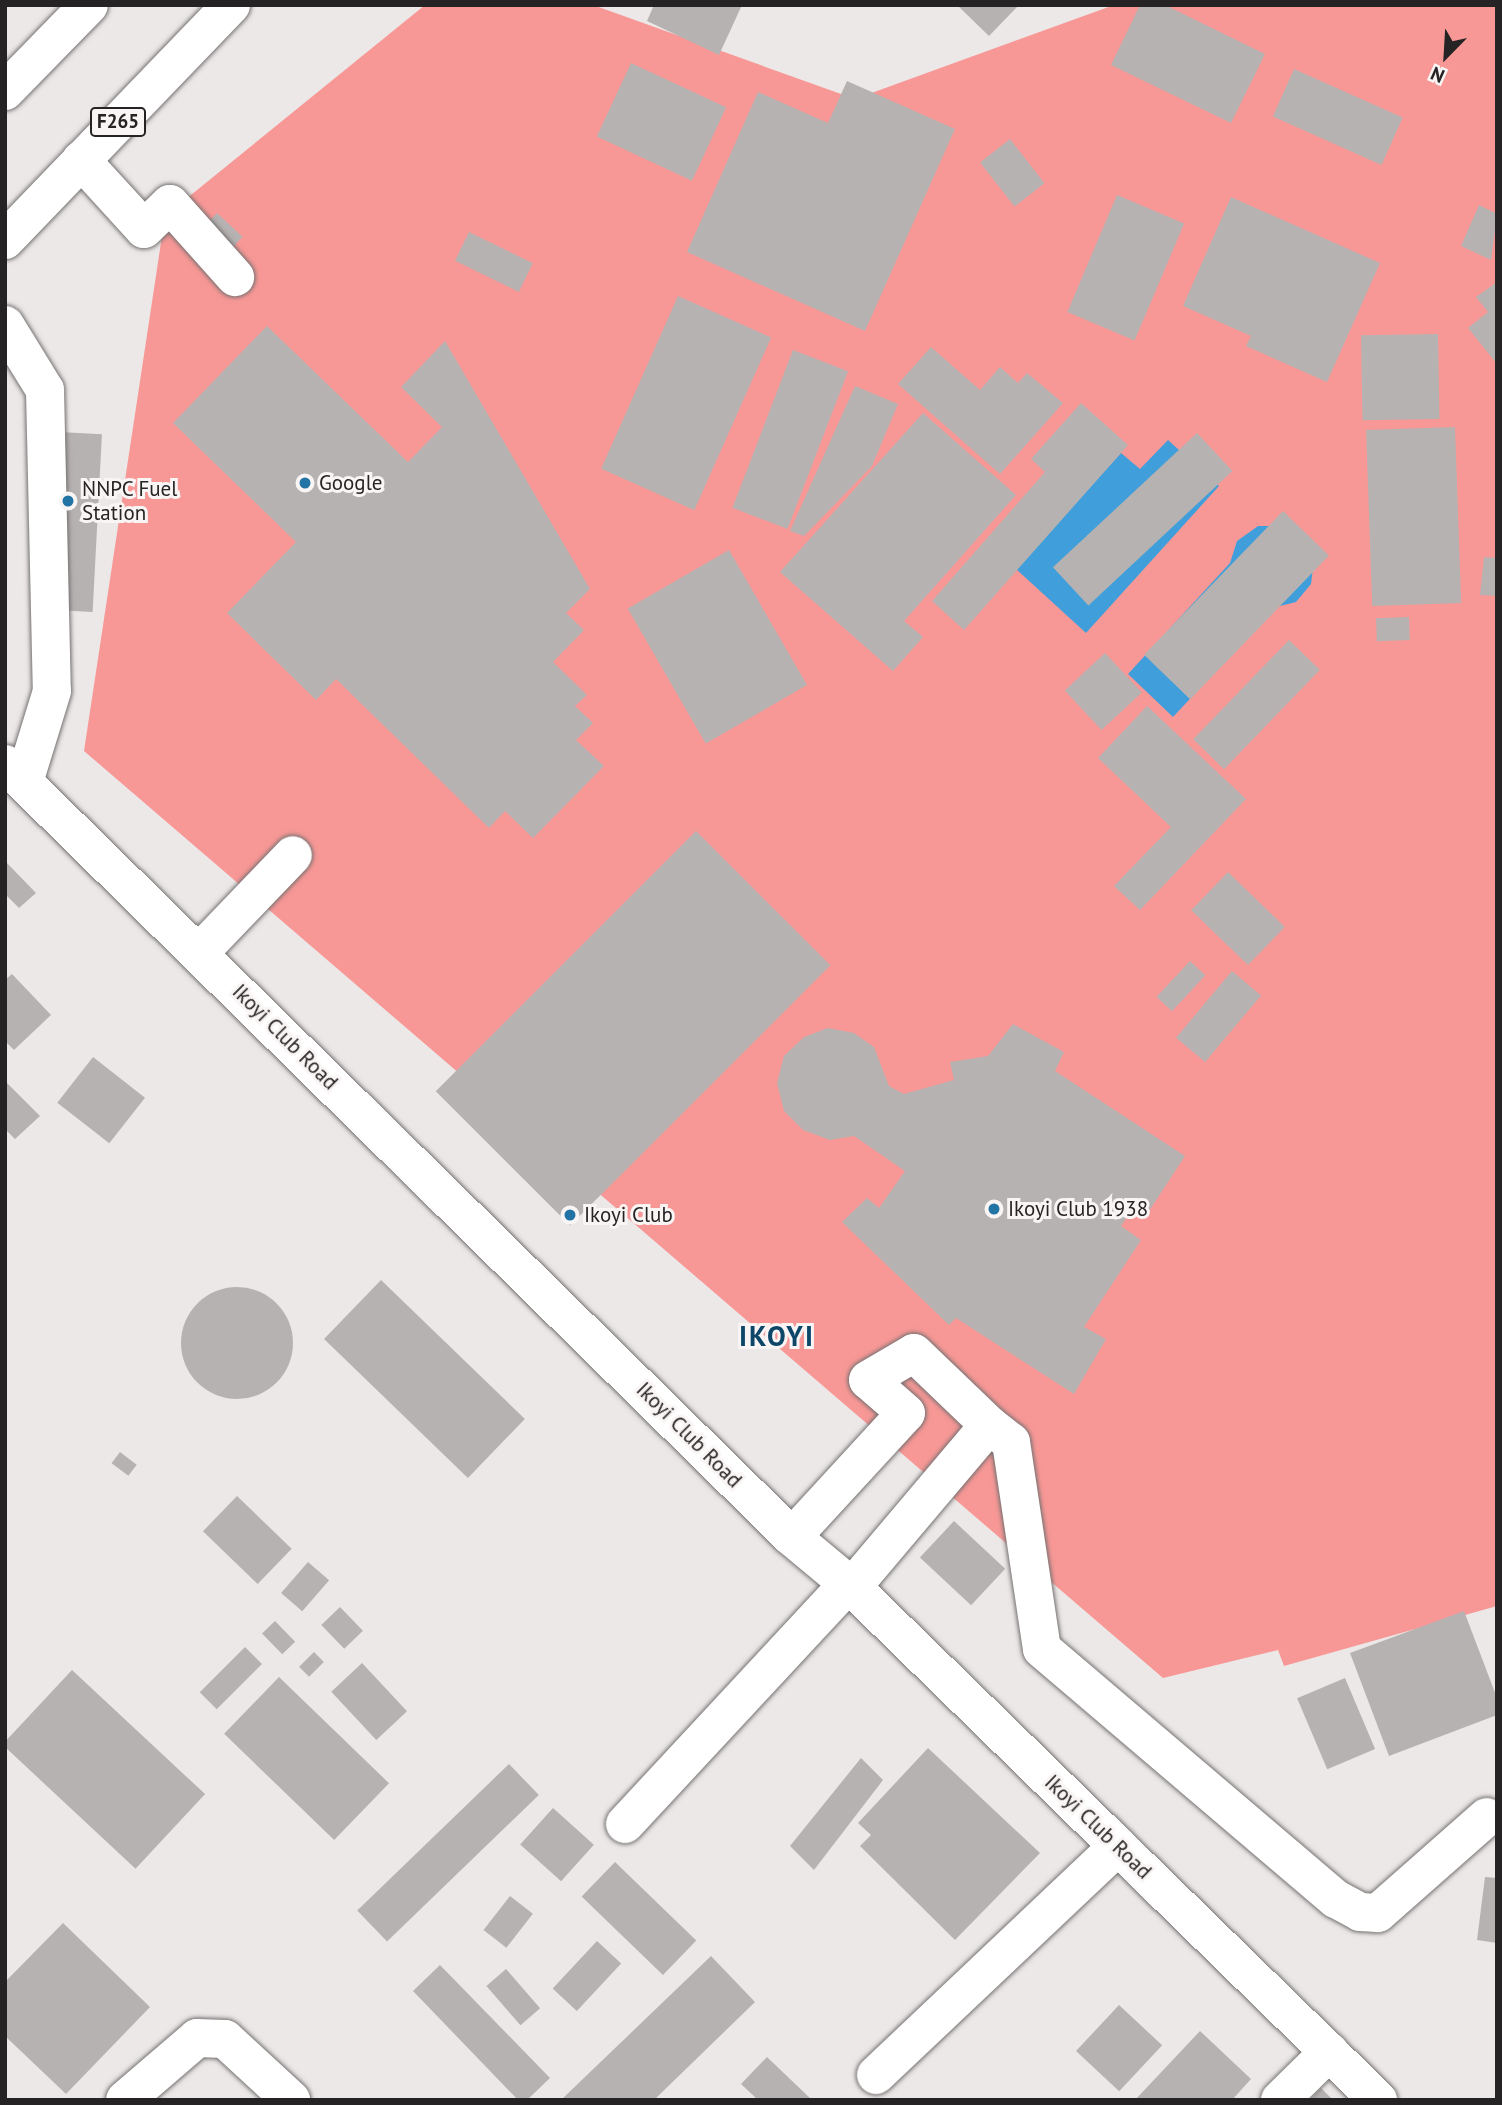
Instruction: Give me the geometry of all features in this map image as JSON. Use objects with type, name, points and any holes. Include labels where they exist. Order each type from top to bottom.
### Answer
[{"type":"main road","points":[[5,91],[89,5]]},
{"type":"main road","name":"F265","points":[[5,240],[231,5]]},
{"type":"main road","points":[[81,160],[144,229],[170,204],[235,277]]},
{"type":"main road","points":[[5,325],[45,390],[52,691],[15,773]]},
{"type":"main road","name":"Ikoyi Club Road","points":[[15,773],[792,1537],[850,1586],[1378,2100]]},
{"type":"main road","points":[[200,952],[293,855]]},
{"type":"main road","points":[[792,1537],[906,1413],[868,1380],[914,1353],[989,1425],[1011,1442],[1042,1649],[1336,1899],[1360,1912],[1378,1913],[1487,1817]]},
{"type":"main road","points":[[625,1824],[850,1586],[989,1425]]},
{"type":"main road","points":[[876,2075],[1118,1846]]},
{"type":"main road","points":[[125,2100],[197,2038],[225,2039],[291,2100]]},
{"type":"main road","points":[[1280,2100],[1329,2052]]},
{"type":"shaded area","name":"Ikoyi Club","points":[[425,5],[593,5],[855,99],[1114,5],[1497,5],[1497,1606],[1284,1666],[1278,1650],[1163,1678],[84,751],[165,216]]},
{"type":"water","points":[[1168,440],[1219,486],[1086,633],[1016,569],[1121,453],[1140,469]]},
{"type":"water","points":[[1258,526],[1280,526],[1314,560],[1311,584],[1296,602],[1276,607],[1173,717],[1128,674],[1230,563],[1237,541]]},
{"type":"building","points":[[654,5],[742,5],[719,55],[647,21]]},
{"type":"building","points":[[957,5],[1019,5],[989,36]]},
{"type":"building","points":[[1140,5],[1165,5],[1265,54],[1231,123],[1111,65]]},
{"type":"building","points":[[631,63],[726,107],[692,181],[597,136]]},
{"type":"building","points":[[1294,69],[1403,117],[1382,165],[1273,117]]},
{"type":"building","points":[[847,81],[955,129],[865,331],[687,252],[758,92],[828,123]]},
{"type":"building","points":[[1010,139],[1044,183],[1015,207],[980,162]]},
{"type":"building","points":[[1117,195],[1184,224],[1135,340],[1067,312]]},
{"type":"building","points":[[1231,197],[1380,263],[1327,382],[1246,346],[1251,336],[1183,306]]},
{"type":"building","points":[[1479,205],[1497,214],[1491,260],[1461,246]]},
{"type":"building","points":[[217,213],[243,237],[224,257],[198,233]]},
{"type":"building","points":[[469,232],[533,263],[519,292],[455,261]]},
{"type":"building","points":[[1497,282],[1497,364],[1468,328],[1488,312],[1476,297]]},
{"type":"building","points":[[678,296],[771,337],[694,510],[601,469]]},
{"type":"building","points":[[267,326],[408,462],[442,427],[401,387],[445,341],[590,589],[566,613],[584,630],[553,662],[587,695],[575,706],[593,723],[576,740],[604,766],[533,838],[505,811],[489,828],[336,679],[316,700],[227,613],[296,542],[173,423]]},
{"type":"building","points":[[1438,334],[1439,419],[1362,420],[1361,335]]},
{"type":"building","points":[[931,347],[980,390],[1000,367],[1018,383],[1027,373],[1063,403],[1000,474],[898,384]]},
{"type":"building","points":[[793,350],[848,371],[788,529],[732,508]]},
{"type":"building","points":[[855,386],[898,404],[872,466],[804,536],[790,531]]},
{"type":"building","points":[[1081,403],[1128,445],[964,630],[932,601],[1045,472],[1031,459]]},
{"type":"building","points":[[923,413],[1016,495],[904,621],[923,637],[893,671],[780,572]]},
{"type":"building","points":[[1455,427],[1461,603],[1372,606],[1366,430]]},
{"type":"building","points":[[59,432],[102,434],[93,612],[50,610]]},
{"type":"building","points":[[1197,433],[1232,471],[1088,605],[1053,567]]},
{"type":"building","points":[[1283,511],[1329,555],[1190,699],[1144,655]]},
{"type":"building","points":[[729,550],[807,685],[706,744],[628,608]]},
{"type":"building","points":[[1484,557],[1497,558],[1497,596],[1480,595]]},
{"type":"building","points":[[1409,617],[1410,640],[1377,641],[1376,618]]},
{"type":"building","points":[[1289,640],[1320,670],[1224,769],[1193,739]]},
{"type":"building","points":[[1105,653],[1142,692],[1102,730],[1065,691]]},
{"type":"building","points":[[1147,706],[1246,799],[1140,910],[1114,886],[1171,827],[1098,758]]},
{"type":"building","points":[[696,831],[830,965],[570,1226],[436,1091]]},
{"type":"building","points":[[5,861],[36,893],[19,908],[5,894]]},
{"type":"building","points":[[1228,872],[1285,927],[1248,965],[1191,910]]},
{"type":"building","points":[[1190,961],[1205,975],[1172,1011],[1157,997]]},
{"type":"building","points":[[1232,971],[1261,995],[1205,1062],[1176,1038]]},
{"type":"building","points":[[12,974],[51,1015],[14,1050],[5,1041],[5,980]]},
{"type":"building","name":"Ikoyi Club 1938","points":[[1013,1024],[1064,1052],[1055,1071],[1185,1156],[1149,1211],[1137,1203],[1121,1226],[1141,1240],[1084,1327],[1106,1339],[1074,1394],[956,1318],[949,1325],[842,1222],[867,1198],[879,1208],[905,1171],[854,1136],[830,1140],[803,1130],[784,1111],[777,1083],[784,1056],[804,1037],[828,1028],[854,1033],[874,1047],[889,1086],[904,1094],[954,1080],[950,1062],[988,1056]]},
{"type":"building","points":[[93,1057],[145,1098],[109,1143],[57,1103]]},
{"type":"building","points":[[5,1081],[40,1116],[15,1139],[5,1129]]},
{"type":"building","points":[[381,1280],[525,1419],[468,1478],[324,1339]]},
{"type":"building","points":[[237,1287],[259,1291],[277,1303],[289,1321],[293,1343],[289,1365],[277,1383],[259,1395],[237,1399],[215,1395],[197,1383],[185,1365],[181,1343],[185,1321],[197,1303],[215,1291]]},
{"type":"building","points":[[120,1452],[137,1465],[128,1476],[112,1463]]},
{"type":"building","points":[[237,1496],[292,1549],[258,1584],[203,1531]]},
{"type":"building","points":[[954,1521],[1005,1569],[971,1605],[920,1558]]},
{"type":"building","points":[[308,1562],[329,1580],[302,1611],[281,1593]]},
{"type":"building","points":[[340,1607],[363,1631],[344,1649],[321,1625]]},
{"type":"building","points":[[1464,1611],[1497,1698],[1497,1715],[1389,1756],[1350,1653]]},
{"type":"building","points":[[275,1621],[295,1642],[282,1654],[262,1634]]},
{"type":"building","points":[[245,1647],[262,1664],[217,1709],[200,1692]]},
{"type":"building","points":[[314,1652],[324,1662],[309,1677],[299,1667]]},
{"type":"building","points":[[362,1663],[407,1711],[376,1740],[331,1692]]},
{"type":"building","points":[[72,1670],[205,1794],[136,1869],[5,1747],[5,1742]]},
{"type":"building","points":[[279,1677],[389,1783],[334,1840],[224,1734]]},
{"type":"building","points":[[1345,1678],[1375,1749],[1327,1769],[1297,1698]]},
{"type":"building","points":[[928,1748],[1040,1853],[955,1940],[860,1846],[871,1835],[858,1823]]},
{"type":"building","points":[[861,1758],[883,1780],[814,1870],[790,1846]]},
{"type":"building","points":[[509,1764],[539,1795],[387,1942],[357,1911]]},
{"type":"building","points":[[553,1808],[594,1845],[561,1881],[520,1844]]},
{"type":"building","points":[[615,1862],[696,1940],[663,1975],[582,1897]]},
{"type":"building","points":[[1485,1877],[1497,1878],[1497,1943],[1477,1940]]},
{"type":"building","points":[[510,1896],[533,1914],[506,1948],[484,1930]]},
{"type":"building","points":[[63,1923],[150,2007],[66,2094],[5,2036],[5,1982]]},
{"type":"building","points":[[597,1941],[621,1964],[577,2011],[553,1989]]},
{"type":"building","points":[[711,1956],[755,2002],[654,2100],[561,2100]]},
{"type":"building","points":[[440,1965],[550,2078],[527,2100],[518,2100],[413,1991]]},
{"type":"building","points":[[506,1969],[540,2008],[520,2025],[486,1986]]},
{"type":"building","points":[[1119,2005],[1162,2045],[1119,2091],[1076,2051]]},
{"type":"building","points":[[1200,2031],[1251,2079],[1232,2100],[1135,2100]]},
{"type":"building","points":[[767,2057],[812,2100],[758,2100],[741,2084]]},
{"type":"building","points":[[1321,2088],[1333,2100],[1310,2100]]},
{"type":"place","name":"Google","points":[[305,483]]},
{"type":"place","name":"NNPC Fuel Station","points":[[68,501]]},
{"type":"place","name":"Ikoyi Club 1938","points":[[994,1209]]},
{"type":"place","name":"Ikoyi Club","points":[[570,1215]]},
{"type":"district","name":"IKOYI","points":[[777,1336]]}]
